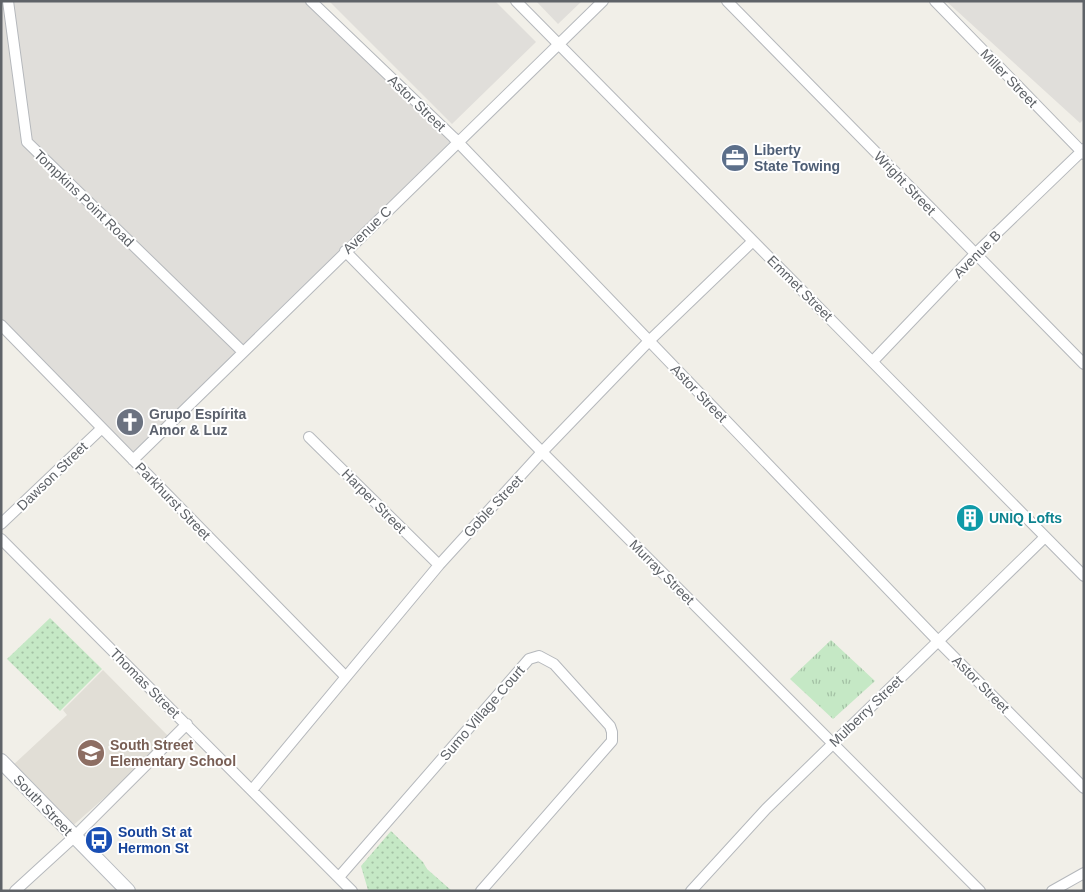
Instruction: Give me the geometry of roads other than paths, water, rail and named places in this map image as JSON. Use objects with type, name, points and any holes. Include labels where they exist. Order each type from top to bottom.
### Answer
[{"type":"main road","name":"South Street","points":[[1,761],[128,891]]},
{"type":"street","name":"Tompkins Point Road","points":[[8,1],[27,142],[243,352]]},
{"type":"street","name":"Astor Street","points":[[311,1],[457,142],[938,641],[1084,788]]},
{"type":"street","name":"Emmet Street","points":[[516,1],[1084,576]]},
{"type":"street","name":"Avenue C","points":[[133,460],[603,1]]},
{"type":"street","name":"Wright Street","points":[[726,1],[1084,364]]},
{"type":"street","name":"Miller Street","points":[[935,1],[1083,152]]},
{"type":"street","name":"Avenue B","points":[[873,361],[975,254],[1083,152]]},
{"type":"street","name":"Goble Street","points":[[252,790],[439,565],[542,452],[649,341],[753,241]]},
{"type":"street","name":"Murray Street","points":[[345,251],[542,452],[980,891]]},
{"type":"street","name":"Parkhurst Street","points":[[1,325],[346,677]]},
{"type":"street","name":"Dawson Street","points":[[1,524],[102,428]]},
{"type":"street","name":"Harper Street","points":[[309,437],[439,565]]},
{"type":"street","name":"Mulberry Street","points":[[691,891],[766,809],[1045,536]]},
{"type":"street","name":"Thomas Street","points":[[1,539],[352,891]]},
{"type":"street","name":"Sumo Village Court","points":[[339,877],[530,659],[539,656],[554,664],[610,726],[612,741],[481,891]]},
{"type":"street","points":[[15,891],[74,837],[186,724]]},
{"type":"street","points":[[1052,891],[1084,873]]},
{"type":"place","name":"Liberty State Towing","points":[[735,158]]},
{"type":"place","name":"Grupo Espírita Amor & Luz","points":[[130,422]]},
{"type":"place","name":"UNIQ Lofts","points":[[970,518]]},
{"type":"place","name":"South Street Elementary School","points":[[91,753]]},
{"type":"place","name":"South St at Hermon St","points":[[99,840]]}]
